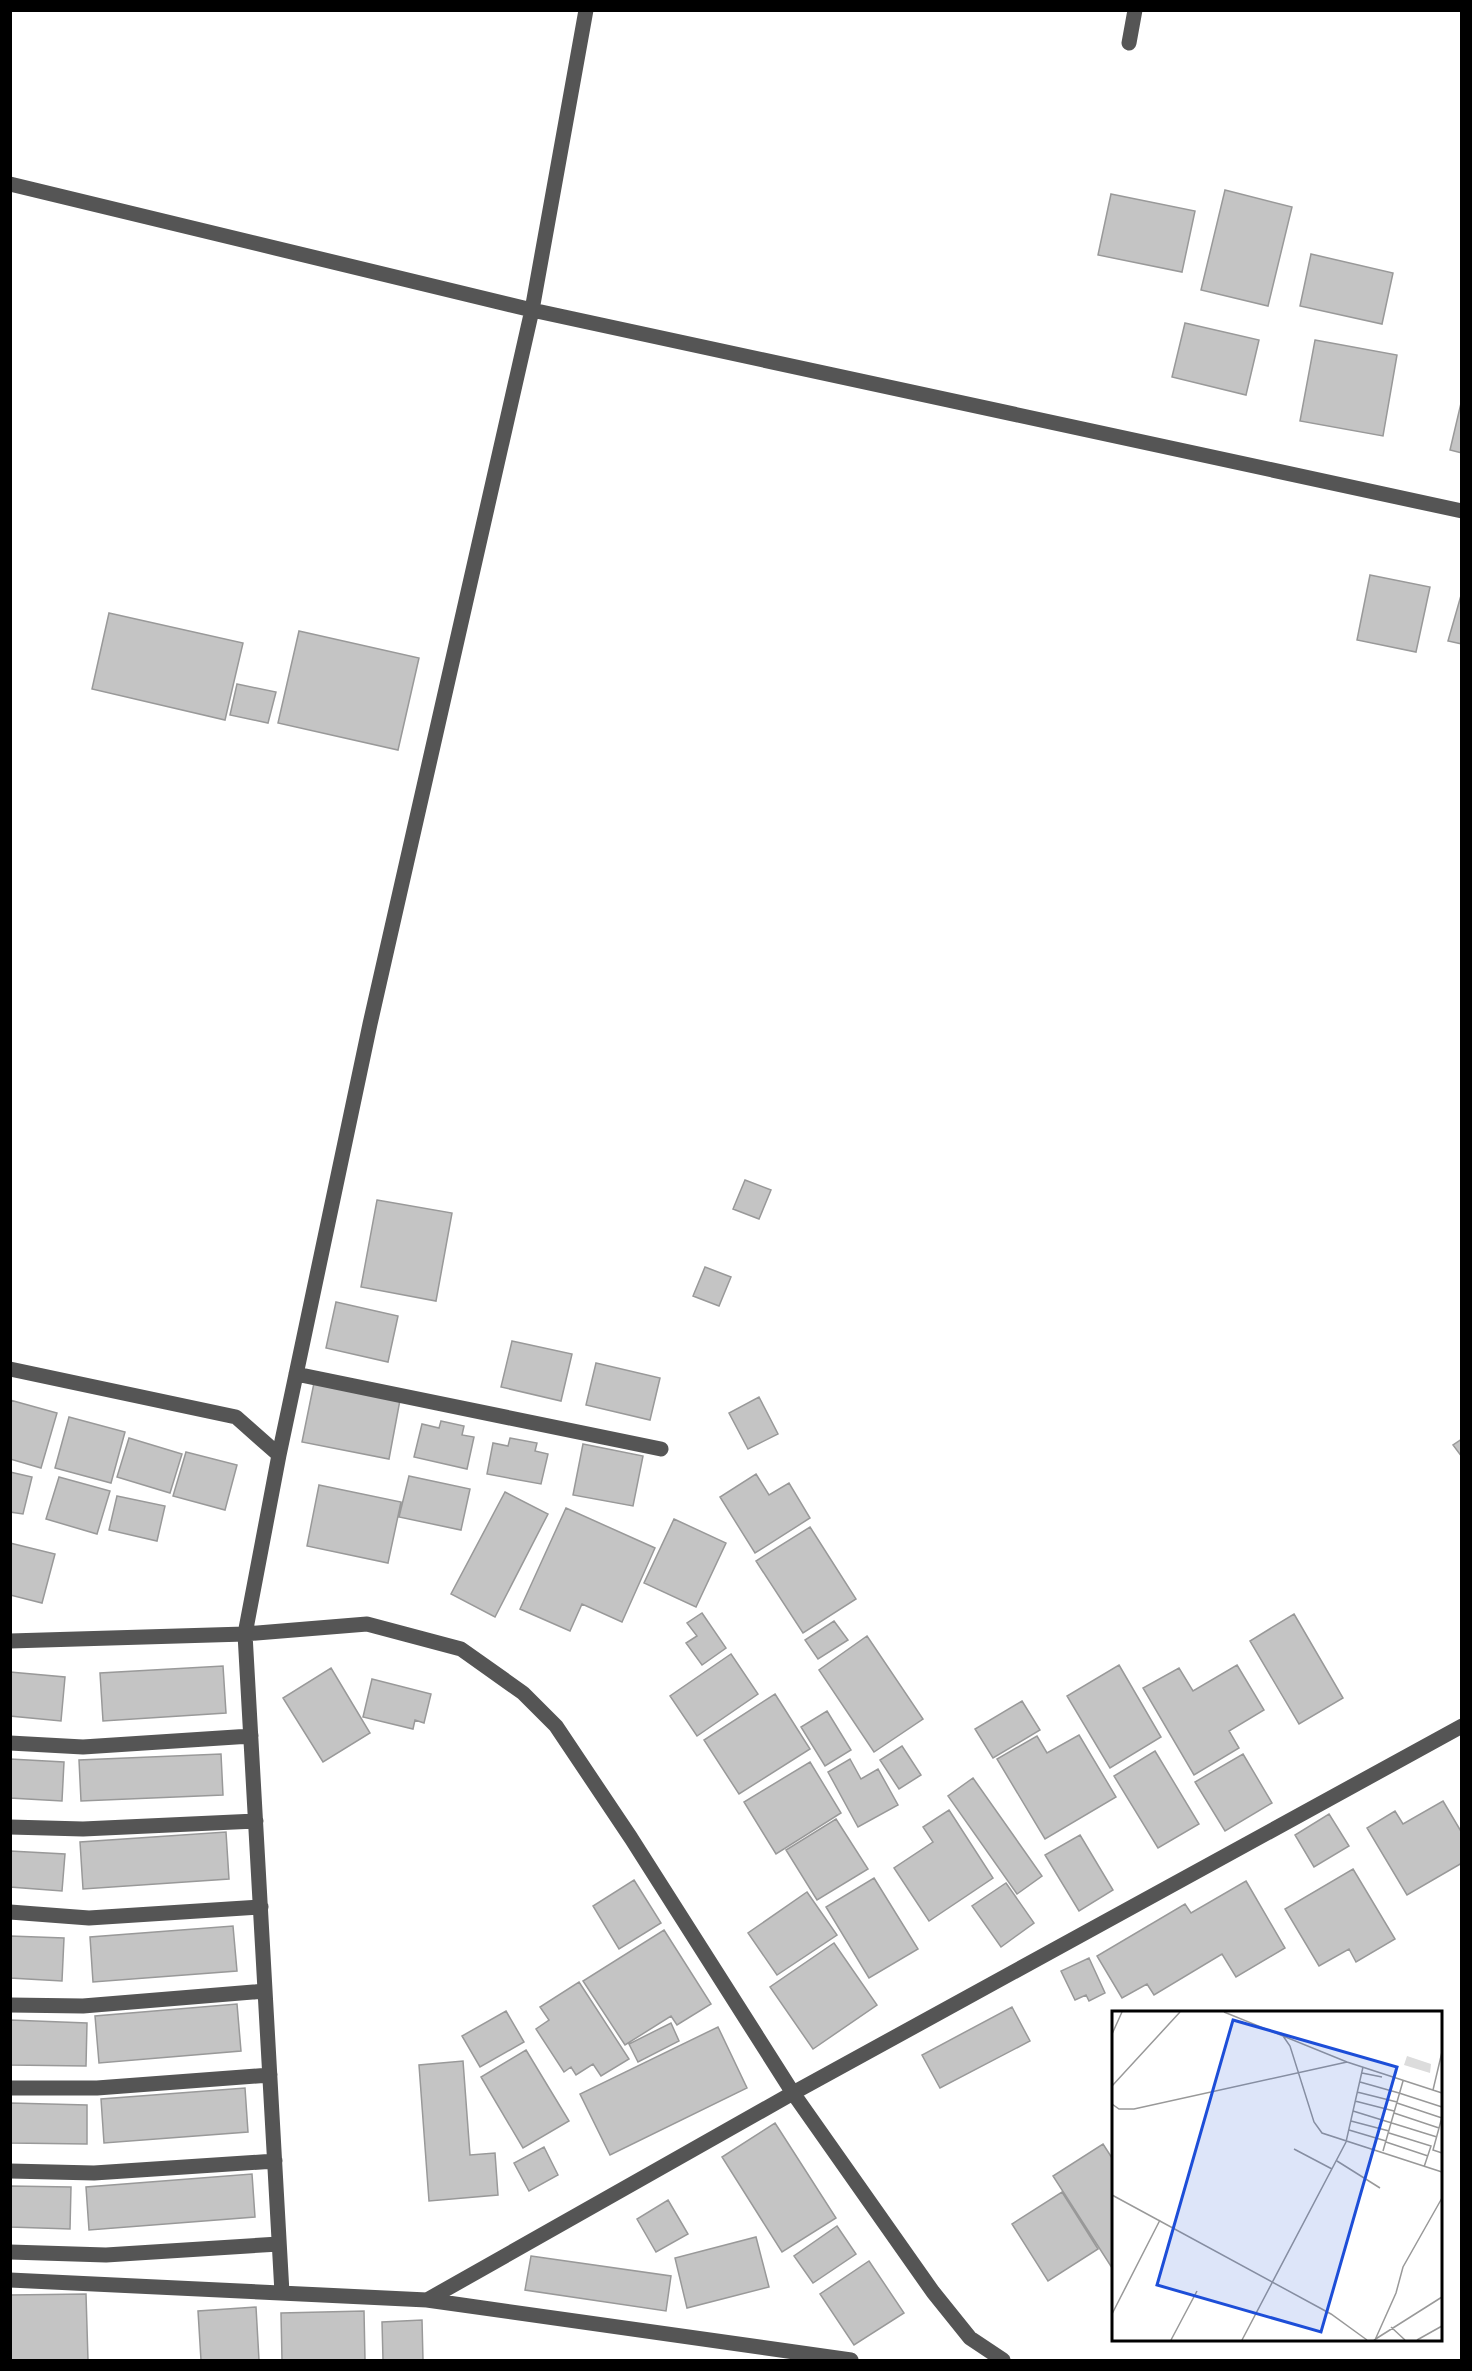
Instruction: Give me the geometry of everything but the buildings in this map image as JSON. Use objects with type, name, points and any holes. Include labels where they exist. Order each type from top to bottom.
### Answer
[{"type":"street","points":[[282,2294],[245,1634],[279,1455],[372,1013],[532,310],[586,10]]},
{"type":"street","points":[[1129,43],[1135,10]]},
{"type":"street","points":[[10,184],[532,310],[1461,512]]},
{"type":"street","points":[[10,1369],[236,1417],[279,1455]]},
{"type":"street","points":[[296,1374],[661,1449]]},
{"type":"street","points":[[10,1641],[245,1634],[368,1624],[461,1649],[523,1693],[556,1726],[637,1848],[793,2093],[933,2292],[970,2338],[1003,2361]]},
{"type":"street","points":[[427,2300],[793,2093],[1461,1726]]},
{"type":"street","points":[[10,1743],[83,1747],[251,1736]]},
{"type":"street","points":[[10,1827],[83,1829],[256,1821]]},
{"type":"street","points":[[10,1912],[89,1918],[261,1907]]},
{"type":"street","points":[[10,2005],[83,2006],[265,1991]]},
{"type":"street","points":[[10,2088],[97,2088],[270,2075]]},
{"type":"street","points":[[10,2171],[94,2173],[275,2161]]},
{"type":"street","points":[[10,2252],[106,2254],[279,2244]]},
{"type":"street","points":[[10,2280],[427,2300],[851,2361]]}]
